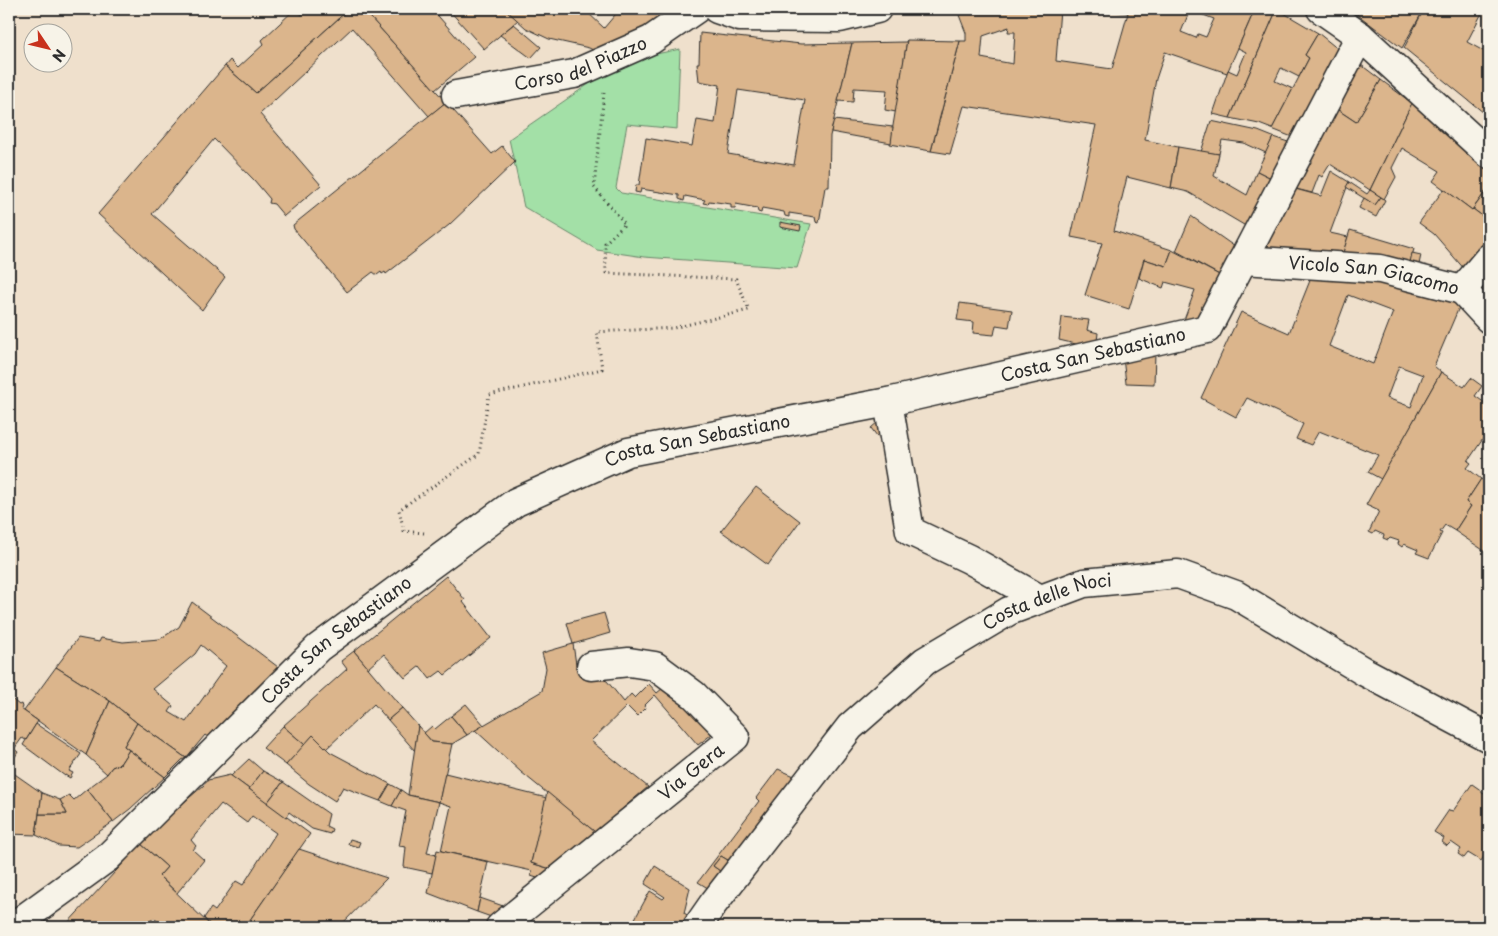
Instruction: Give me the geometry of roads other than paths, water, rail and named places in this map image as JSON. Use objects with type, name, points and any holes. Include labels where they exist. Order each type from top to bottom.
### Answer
[{"type":"street","name":"Corso del Piazzo","points":[[456,95],[574,74],[651,40],[696,9]]},
{"type":"street","points":[[717,9],[740,17],[830,18],[840,18],[876,9]]},
{"type":"street","points":[[1321,9],[1360,36],[1489,154]]},
{"type":"street","name":"Costa San Sebastiano","points":[[12,927],[107,858],[318,648],[516,502],[628,452],[888,402],[1207,329],[1360,36]]},
{"type":"street","name":"Vicolo San Giacomo","points":[[1243,260],[1380,269],[1462,290],[1489,258]]},
{"type":"street","points":[[1462,290],[1489,319]]},
{"type":"street","points":[[888,402],[910,531],[969,559],[1040,599]]},
{"type":"street","name":"Costa delle Noci","points":[[697,927],[850,727],[925,661],[1009,611],[1084,582],[1178,574],[1236,595],[1365,672],[1489,738]]},
{"type":"street","name":"Via Gera","points":[[517,923],[734,737],[694,695],[655,666],[629,662],[591,666]]},
{"type":"street","points":[[9,922],[12,927]]}]
